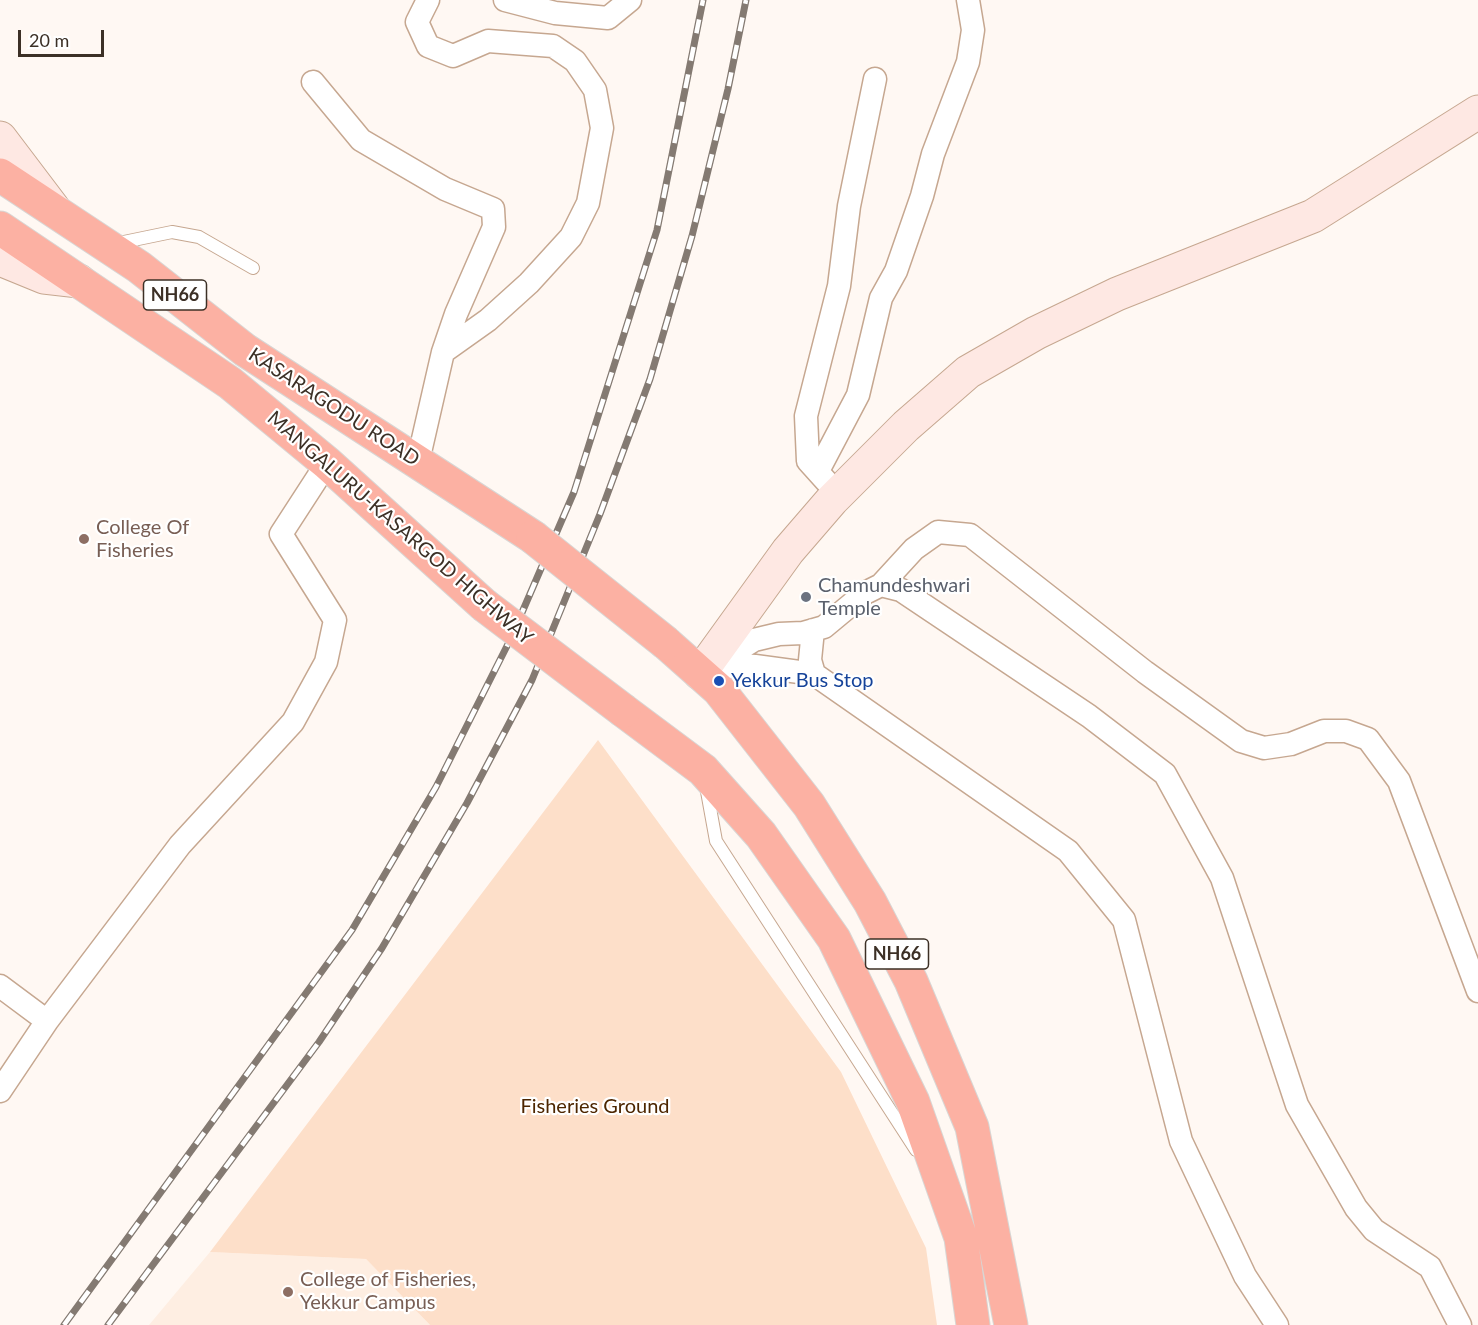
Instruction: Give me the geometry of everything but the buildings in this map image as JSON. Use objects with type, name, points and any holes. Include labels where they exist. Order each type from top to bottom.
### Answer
[{"type":"highway","name":"KASARAGODU ROAD","points":[[0,175],[107,246],[245,350],[533,537],[700,673]]},
{"type":"highway","name":"KASARAGODU ROAD","points":[[0,228],[230,383]]},
{"type":"highway","name":"MANGALURU-KASARGOD HIGHWAY","points":[[230,383],[327,463],[484,605],[703,770],[761,835],[834,939],[913,1102],[961,1238],[974,1325]]},
{"type":"highway","name":"NH66","points":[[700,673],[719,690],[809,805],[870,902],[911,981],[972,1127],[1011,1325]]},
{"type":"street","points":[[428,0],[417,21],[428,46],[453,56],[488,41],[553,46],[575,61],[595,90],[602,128],[588,203],[571,237],[529,283],[489,320],[443,352]]},
{"type":"street","points":[[505,0],[555,13],[608,18],[630,0]]},
{"type":"street","points":[[818,471],[858,394],[881,298],[896,271],[922,196],[933,154],[968,62],[974,30],[968,0]]},
{"type":"street","points":[[832,500],[826,480],[808,461],[806,416],[816,384],[828,321],[839,286],[849,206],[875,79]]},
{"type":"street","points":[[313,82],[361,140],[445,189],[493,209],[494,227],[456,314],[443,352],[418,461]]},
{"type":"street","points":[[700,673],[788,551],[832,500],[906,426],[968,372],[1036,333],[1117,294],[1313,216],[1478,112]]},
{"type":"street","points":[[0,138],[55,210]]},
{"type":"street","points":[[0,258],[44,277],[79,281]]},
{"type":"street","points":[[0,1091],[47,1021],[180,845],[293,722],[326,662],[335,620],[281,534],[327,463]]},
{"type":"street","points":[[700,673],[754,640],[824,627],[865,593],[881,585],[914,549],[938,532],[970,535],[1145,672],[1241,741],[1264,748],[1291,744],[1324,731],[1346,731],[1368,739],[1399,782],[1478,991]]},
{"type":"street","points":[[881,585],[901,590],[1089,716],[1165,774],[1222,878],[1297,1105],[1356,1208],[1374,1230],[1430,1267],[1460,1325]]},
{"type":"street","points":[[813,630],[810,660],[814,674]]},
{"type":"street","points":[[700,673],[739,665],[814,674],[1068,851],[1124,920],[1181,1140],[1245,1276],[1277,1325]]},
{"type":"street","points":[[0,986],[47,1021]]},
{"type":"lane","points":[[107,246],[172,232],[199,237],[253,268]]},
{"type":"lane","points":[[703,770],[716,841],[918,1154],[934,1162]]},
{"type":"shaded area","name":"College of Fisheries, Yekkur Campus","points":[[210,1252],[366,1259],[430,1325],[149,1325]]},
{"type":"green space","name":"Fisheries Ground","points":[[598,740],[841,1072],[926,1248],[937,1325],[430,1325],[366,1259],[210,1252]]},
{"type":"railway","points":[[64,1325],[352,930],[436,787],[511,638],[574,492],[657,230],[703,0]]},
{"type":"railway","points":[[108,1325],[319,1042],[382,948],[467,803],[532,680],[600,514],[650,379],[692,236],[728,89],[746,0]]},
{"type":"place","name":"College Of Fisheries","points":[[84,539]]},
{"type":"place","name":"Chamundeshwari Temple","points":[[806,597]]},
{"type":"place","name":"Yekkur Bus Stop","points":[[719,681]]},
{"type":"place","name":"College of Fisheries, Yekkur Campus","points":[[288,1292]]}]
